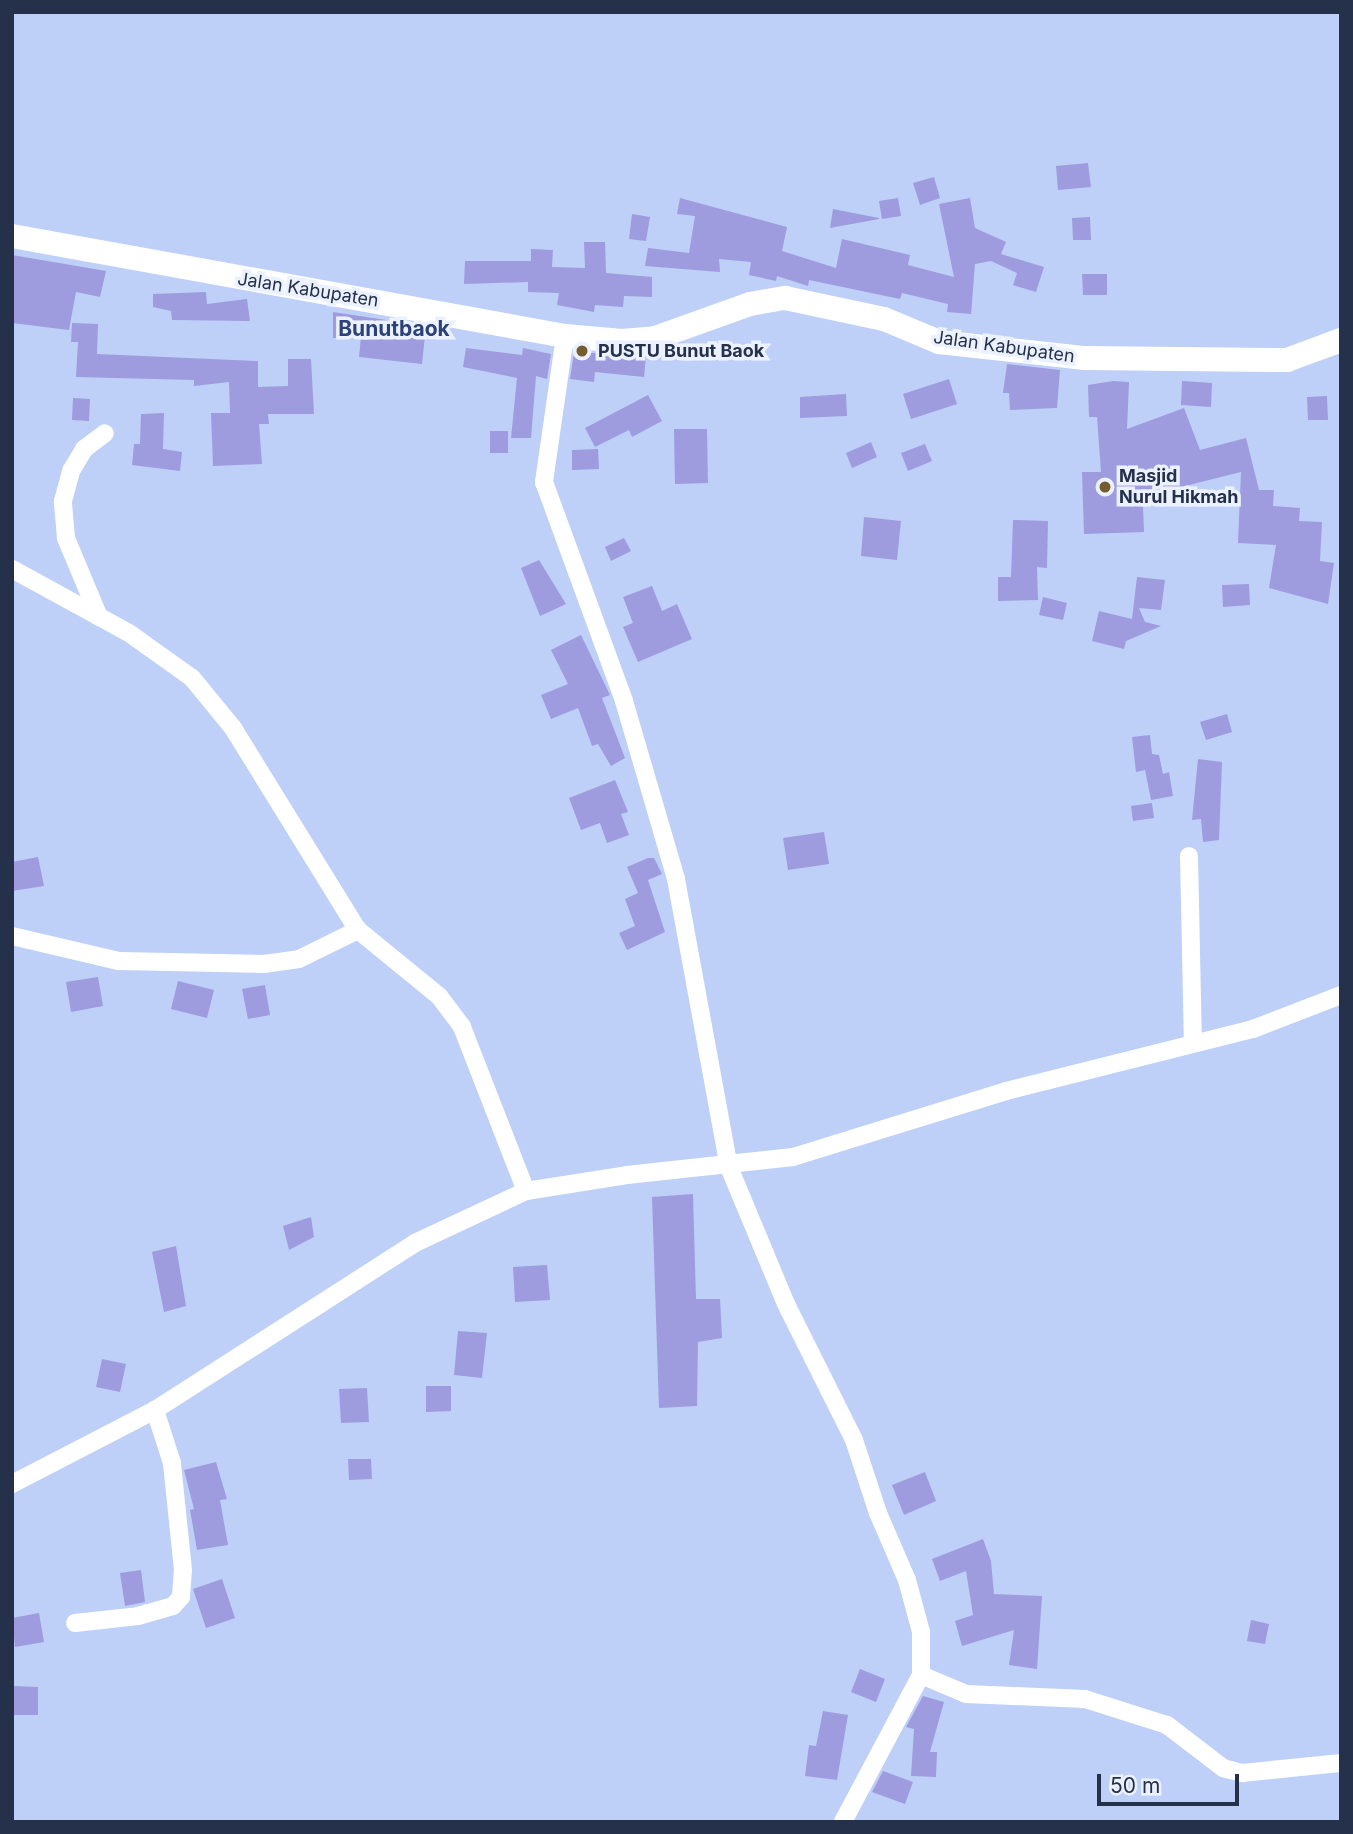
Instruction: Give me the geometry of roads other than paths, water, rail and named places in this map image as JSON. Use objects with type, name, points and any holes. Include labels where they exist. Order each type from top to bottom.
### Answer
[{"type":"street","name":"Jalan Kabupaten","points":[[12,236],[565,336],[640,341],[750,304],[785,298],[884,319],[939,341],[1085,358],[1287,360],[1341,340]]},
{"type":"street","points":[[565,336],[544,482],[624,701],[676,879],[729,1167],[786,1304],[853,1440],[878,1513],[907,1580],[921,1632],[921,1675],[843,1822]]},
{"type":"street","points":[[99,617],[66,538],[62,501],[71,471],[84,449],[105,433]]},
{"type":"street","points":[[12,569],[99,617],[192,678],[233,728],[358,930],[439,996],[462,1027],[526,1191]]},
{"type":"street","points":[[1189,856],[1194,1043]]},
{"type":"street","points":[[12,936],[119,961],[264,964],[299,959],[358,930]]},
{"type":"street","points":[[12,1484],[155,1410],[415,1243],[526,1191],[627,1175],[729,1167],[793,1157],[1006,1091],[1253,1029],[1341,995]]},
{"type":"street","points":[[75,1623],[138,1616],[173,1606],[181,1597],[183,1570],[172,1463],[155,1410]]},
{"type":"street","points":[[921,1675],[966,1694],[1085,1699],[1167,1726],[1223,1768],[1242,1773],[1341,1763]]},
{"type":"place","name":"PUSTU Bunut Baok","points":[[582,351]]},
{"type":"place","name":"Masjid Nurul Hikmah","points":[[1105,487]]},
{"type":"district","name":"Bunutbaok","points":[[394,329]]}]
